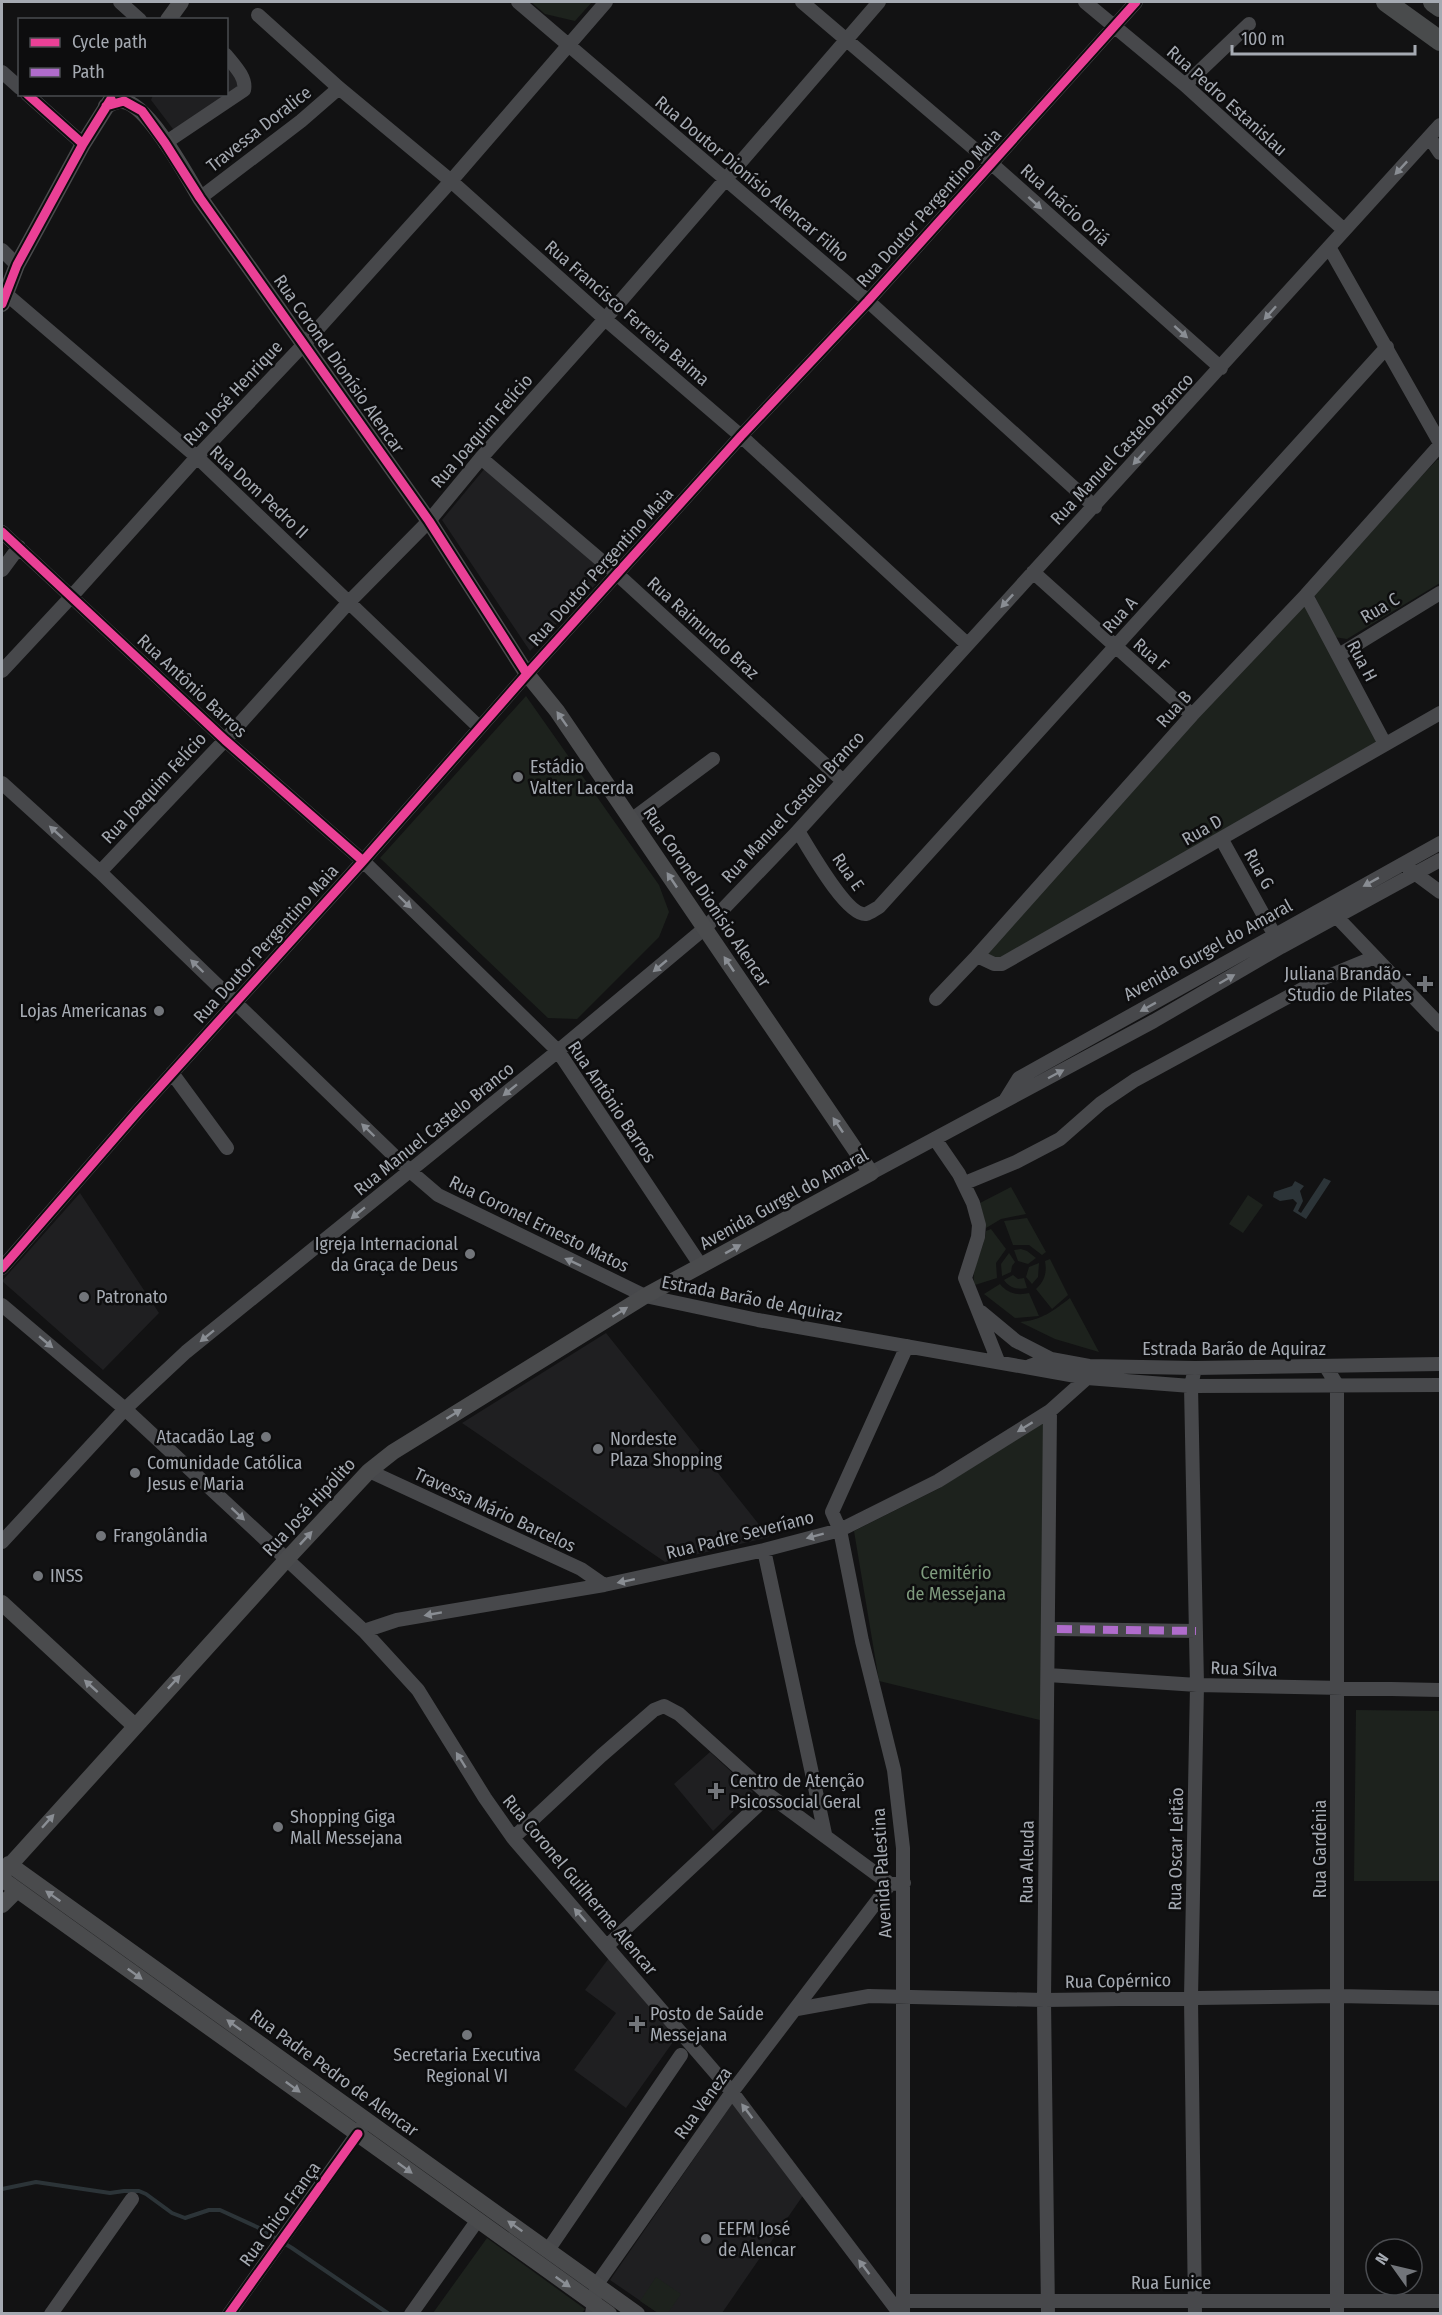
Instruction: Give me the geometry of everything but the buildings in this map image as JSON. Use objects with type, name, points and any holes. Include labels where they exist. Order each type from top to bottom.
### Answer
[{"type":"highway","points":[[1386,2],[1440,41]]},
{"type":"highway","points":[[1433,2],[1440,7]]},
{"type":"main road","points":[[169,18],[181,2]]},
{"type":"main road","points":[[3,298],[17,265],[83,144],[110,100]]},
{"type":"main road","name":"Rua Coronel Dionísio Alencar","points":[[110,100],[141,103],[200,198],[429,521],[527,674],[557,711],[871,1173]]},
{"type":"main road","name":"Avenida Gurgel do Amaral","points":[[645,1296],[871,1173]]},
{"type":"main road","name":"Rua José Hipólito","points":[[4,1872],[134,1725],[369,1471],[393,1452],[645,1296]]},
{"type":"main road","points":[[2,1603],[134,1725]]},
{"type":"main road","name":"Rua Padre Pedro de Alencar","points":[[4,1872],[17,1890],[92,1934]]},
{"type":"main road","name":"Rua Padre Pedro de Alencar","points":[[4,1872],[362,2127],[548,2250],[637,2313]]},
{"type":"main road","points":[[2,1905],[17,1890]]},
{"type":"main road","name":"Rua Padre Pedro de Alencar","points":[[362,2127],[477,2221],[593,2308],[609,2313]]},
{"type":"street","points":[[120,2],[138,18]]},
{"type":"street","name":"Rua Doutor Dionísio Alencar Filho","points":[[518,2],[868,301],[1095,507]]},
{"type":"street","name":"Rua José Henrique","points":[[2,671],[451,181],[606,2]]},
{"type":"street","name":"Rua Inácio Oriá","points":[[802,2],[992,164],[1221,368]]},
{"type":"street","name":"Rua Joaquim Felício","points":[[100,872],[225,740],[349,602],[429,521],[481,458],[605,319],[879,2]]},
{"type":"street","name":"Rua Pedro Estanislau","points":[[1084,2],[1185,85],[1344,230]]},
{"type":"street","name":"Rua Doutor Pergentino Maia","points":[[2,1268],[479,727],[741,436],[868,301],[1136,2]]},
{"type":"street","name":"Rua Francisco Ferreira Baima","points":[[258,15],[339,88],[451,181],[605,319],[741,436],[967,644]]},
{"type":"street","points":[[1185,85],[1249,24]]},
{"type":"street","points":[[165,142],[244,90],[246,85],[228,58]]},
{"type":"street","points":[[2,72],[18,86]]},
{"type":"street","name":"Travessa Doralice","points":[[200,198],[301,121],[339,88]]},
{"type":"street","points":[[29,96],[83,144]]},
{"type":"street","name":"Rua Manuel Castelo Branco","points":[[2,1542],[125,1409],[186,1352],[558,1051],[705,928],[798,831],[1095,507],[1440,125]]},
{"type":"street","points":[[1430,138],[1440,153]]},
{"type":"street","points":[[1329,247],[1440,444]]},
{"type":"street","points":[[2,250],[17,265]]},
{"type":"street","name":"Rua Dom Pedro II","points":[[3,298],[197,457],[479,727]]},
{"type":"street","name":"Rua A","points":[[879,907],[1387,347]]},
{"type":"street","name":"Rua B","points":[[936,999],[1192,715],[1306,595],[1440,444]]},
{"type":"street","name":"Rua Raimundo Braz","points":[[481,458],[617,574],[843,781]]},
{"type":"street","name":"Rua Antônio Barros","points":[[2,531],[225,740],[363,861],[558,1051],[701,1266]]},
{"type":"street","points":[[2,570],[19,547]]},
{"type":"street","name":"Rua F","points":[[1033,572],[1192,715]]},
{"type":"street","name":"Rua C","points":[[1339,655],[1440,593]]},
{"type":"street","name":"Rua H","points":[[1306,595],[1385,744]]},
{"type":"street","name":"Rua D","points":[[977,956],[994,964],[1002,964],[1440,713]]},
{"type":"street","points":[[631,820],[713,759]]},
{"type":"street","name":"Rua Coronel Ernesto Matos","points":[[2,783],[100,872],[410,1171],[438,1195],[645,1296]]},
{"type":"street","name":"Rua E","points":[[798,831],[830,881],[850,907],[859,913],[867,914],[879,907]]},
{"type":"street","name":"Rua G","points":[[1222,840],[1278,941]]},
{"type":"street","name":"Avenida Gurgel do Amaral","points":[[1278,941],[1327,906],[1440,843]]},
{"type":"street","name":"Avenida Gurgel do Amaral","points":[[871,1173],[1004,1101],[1019,1078],[1278,941],[1336,917],[1440,860]]},
{"type":"street","points":[[1402,864],[1440,892]]},
{"type":"street","points":[[1327,906],[1440,1025]]},
{"type":"street","points":[[964,1183],[1016,1162],[1060,1139],[1101,1103],[1134,1080],[1319,980],[1375,957]]},
{"type":"street","points":[[172,1074],[227,1148]]},
{"type":"street","points":[[935,1139],[964,1183],[973,1203],[979,1225],[978,1237],[965,1278],[998,1361]]},
{"type":"street","name":"Estrada Barão de Aquiraz","points":[[645,1296],[758,1320],[1086,1378],[1191,1386],[1440,1385]]},
{"type":"street","name":"Rua Coronel Guilherme Alencar","points":[[2,1305],[125,1409],[364,1631],[418,1690],[484,1798],[513,1838],[732,2092],[902,2309]]},
{"type":"street","points":[[980,1312],[1016,1341],[1051,1359]]},
{"type":"street","name":"Avenida Palestina","points":[[902,2309],[904,1998],[897,1883],[903,1848],[894,1770],[862,1641],[840,1530],[832,1512],[907,1346]]},
{"type":"street","name":"Estrada Barão de Aquiraz","points":[[1029,1367],[1051,1359],[1089,1365],[1196,1368],[1440,1364]]},
{"type":"street","points":[[1111,1380],[1121,1366]]},
{"type":"street","points":[[1266,1367],[1281,1386]]},
{"type":"street","points":[[1326,1367],[1337,1385]]},
{"type":"street","name":"Rua Oscar Leitão","points":[[1195,2307],[1191,1998],[1197,1685],[1191,1386],[1196,1368]]},
{"type":"street","name":"Rua Padre Severíano","points":[[364,1631],[397,1620],[604,1585],[764,1550],[840,1530],[938,1481],[1050,1412],[1086,1378]]},
{"type":"street","name":"Rua Gardênia","points":[[1337,1385],[1337,2308]]},
{"type":"street","name":"Rua Aleuda","points":[[1048,2308],[1044,2000],[1050,1412]]},
{"type":"street","name":"Travessa Mário Barcelos","points":[[369,1471],[581,1569],[604,1585]]},
{"type":"street","points":[[764,1550],[825,1834]]},
{"type":"street","points":[[1058,1629],[1196,1631]]},
{"type":"street","name":"Rua Sílva","points":[[1048,1676],[1197,1685],[1440,1690]]},
{"type":"street","points":[[513,1838],[654,1710],[668,1707],[679,1714],[770,1795],[897,1883]]},
{"type":"street","points":[[607,1947],[770,1795]]},
{"type":"street","name":"Rua Veneza","points":[[593,2308],[597,2284],[732,2092],[897,1883]]},
{"type":"street","name":"Rua Copérnico","points":[[797,2009],[869,1996],[1044,2000],[1337,1996],[1440,1998]]},
{"type":"street","points":[[548,2250],[681,2055]]},
{"type":"street","name":"Rua Chico França","points":[[229,2313],[362,2127]]},
{"type":"street","points":[[51,2313],[132,2199]]},
{"type":"street","points":[[411,2313],[477,2221]]},
{"type":"street","name":"Rua Eunice","points":[[902,2309],[1337,2308],[1440,2301]]},
{"type":"shaded area","points":[[228,62],[243,85],[228,96]]},
{"type":"shaded area","points":[[153,96],[228,96],[176,133],[151,100]]},
{"type":"shaded area","points":[[486,467],[601,569],[597,583],[530,651],[442,520]]},
{"type":"shaded area","points":[[1324,1178],[1331,1181],[1306,1219],[1293,1211],[1297,1203],[1293,1199],[1280,1201],[1273,1197],[1274,1192],[1292,1186],[1295,1181],[1304,1186],[1300,1191],[1303,1201],[1298,1211],[1301,1213]]},
{"type":"shaded area","name":"Patronato","points":[[80,1193],[159,1313],[103,1370],[2,1281]]},
{"type":"shaded area","name":"Nordeste Plaza Shopping","points":[[606,1333],[769,1537],[665,1562],[462,1423]]},
{"type":"shaded area","name":"Centro de Atenção Psicossocial Geral","points":[[710,1752],[753,1792],[713,1831],[674,1784]]},
{"type":"shaded area","name":"Posto de Saúde Messejana","points":[[609,1958],[651,2008],[678,2035],[626,2108],[574,2070],[616,2013],[585,1990]]},
{"type":"shaded area","name":"EEFM José de Alencar","points":[[734,2101],[804,2194],[722,2313],[658,2313],[610,2280]]},
{"type":"green space","points":[[531,2],[592,2],[575,21],[545,14]]},
{"type":"green space","points":[[1437,460],[1440,460],[1440,583],[1347,639],[1334,637],[1312,590]]},
{"type":"green space","points":[[1306,595],[1385,744],[1002,963],[979,956]]},
{"type":"green space","name":"Estádio Valter Lacerda","points":[[526,696],[659,885],[669,912],[659,937],[577,1019],[548,1018],[380,858]]},
{"type":"green space","points":[[1011,1187],[1026,1214],[1001,1219],[986,1228],[980,1203]]},
{"type":"green space","points":[[1248,1195],[1263,1205],[1243,1233],[1229,1224]]},
{"type":"green space","points":[[1027,1218],[1046,1252],[1042,1255],[1029,1245],[1013,1245],[1004,1221]]},
{"type":"green space","points":[[991,1229],[1006,1249],[996,1263],[997,1278],[975,1285],[974,1273],[986,1231]]},
{"type":"green space","points":[[1021,1249],[1036,1258],[1028,1264],[1018,1261],[1014,1250]]},
{"type":"green space","points":[[1009,1253],[1015,1262],[1011,1272],[1002,1276],[1001,1264]]},
{"type":"green space","points":[[1050,1259],[1068,1295],[1052,1309],[1036,1289],[1045,1276],[1045,1261]]},
{"type":"green space","points":[[1039,1263],[1038,1277],[1032,1284],[1026,1277],[1029,1267]]},
{"type":"green space","points":[[1013,1275],[1018,1279],[1024,1278],[1027,1288],[1020,1289],[1008,1285],[1004,1280]]},
{"type":"green space","points":[[1000,1284],[1013,1293],[1029,1293],[1039,1316],[1015,1318],[984,1294]]},
{"type":"green space","points":[[1070,1298],[1099,1352],[1055,1339],[1020,1322],[1041,1317]]},
{"type":"green space","name":"Cemitério de Messejana","points":[[1052,1414],[1044,1721],[879,1681],[854,1531],[940,1488]]},
{"type":"green space","points":[[1356,1710],[1440,1711],[1440,1881],[1354,1881]]},
{"type":"green space","points":[[487,2238],[585,2309],[582,2313],[433,2313]]},
{"type":"green space","points":[[656,2277],[681,2294],[668,2313],[658,2313],[640,2301]]},
{"type":"waterway","points":[[2,2189],[36,2182],[110,2193],[139,2191],[172,2213],[185,2218],[209,2210],[220,2210],[257,2227],[292,2248],[389,2314]]},
{"type":"marked path","points":[[1057,1629],[1196,1631]]},
{"type":"cycle path","points":[[2,1268],[138,1111],[363,861],[527,674],[741,436],[868,301],[1136,2]]},
{"type":"cycle path","points":[[29,96],[83,144]]},
{"type":"cycle path","points":[[2,304],[17,265],[83,144],[111,99]]},
{"type":"cycle path","points":[[106,106],[124,101],[142,111],[200,198],[429,521],[527,674]]},
{"type":"cycle path","points":[[2,532],[225,740],[363,861]]},
{"type":"cycle path","points":[[229,2314],[358,2134]]},
{"type":"place","name":"Estádio Valter Lacerda","points":[[518,777]]},
{"type":"place","name":"Juliana Brandão - Studio de Pilates","points":[[1425,984]]},
{"type":"place","name":"Lojas Americanas","points":[[159,1011]]},
{"type":"place","name":"Igreja Internacional da Graça de Deus","points":[[470,1254]]},
{"type":"place","name":"Patronato","points":[[84,1297]]},
{"type":"place","name":"Atacadão Lag","points":[[266,1437]]},
{"type":"place","name":"Nordeste Plaza Shopping","points":[[598,1449]]},
{"type":"place","name":"Comunidade Católica Jesus e Maria","points":[[135,1473]]},
{"type":"place","name":"Frangolândia","points":[[101,1536]]},
{"type":"place","name":"INSS","points":[[38,1576]]},
{"type":"place","name":"Centro de Atenção Psicossocial Geral","points":[[716,1791]]},
{"type":"place","name":"Shopping Giga Mall Messejana","points":[[278,1827]]},
{"type":"place","name":"Posto de Saúde Messejana","points":[[637,2024]]},
{"type":"place","name":"Secretaria Executiva Regional VI","points":[[467,2035]]},
{"type":"place","name":"EEFM José de Alencar","points":[[706,2239]]}]
